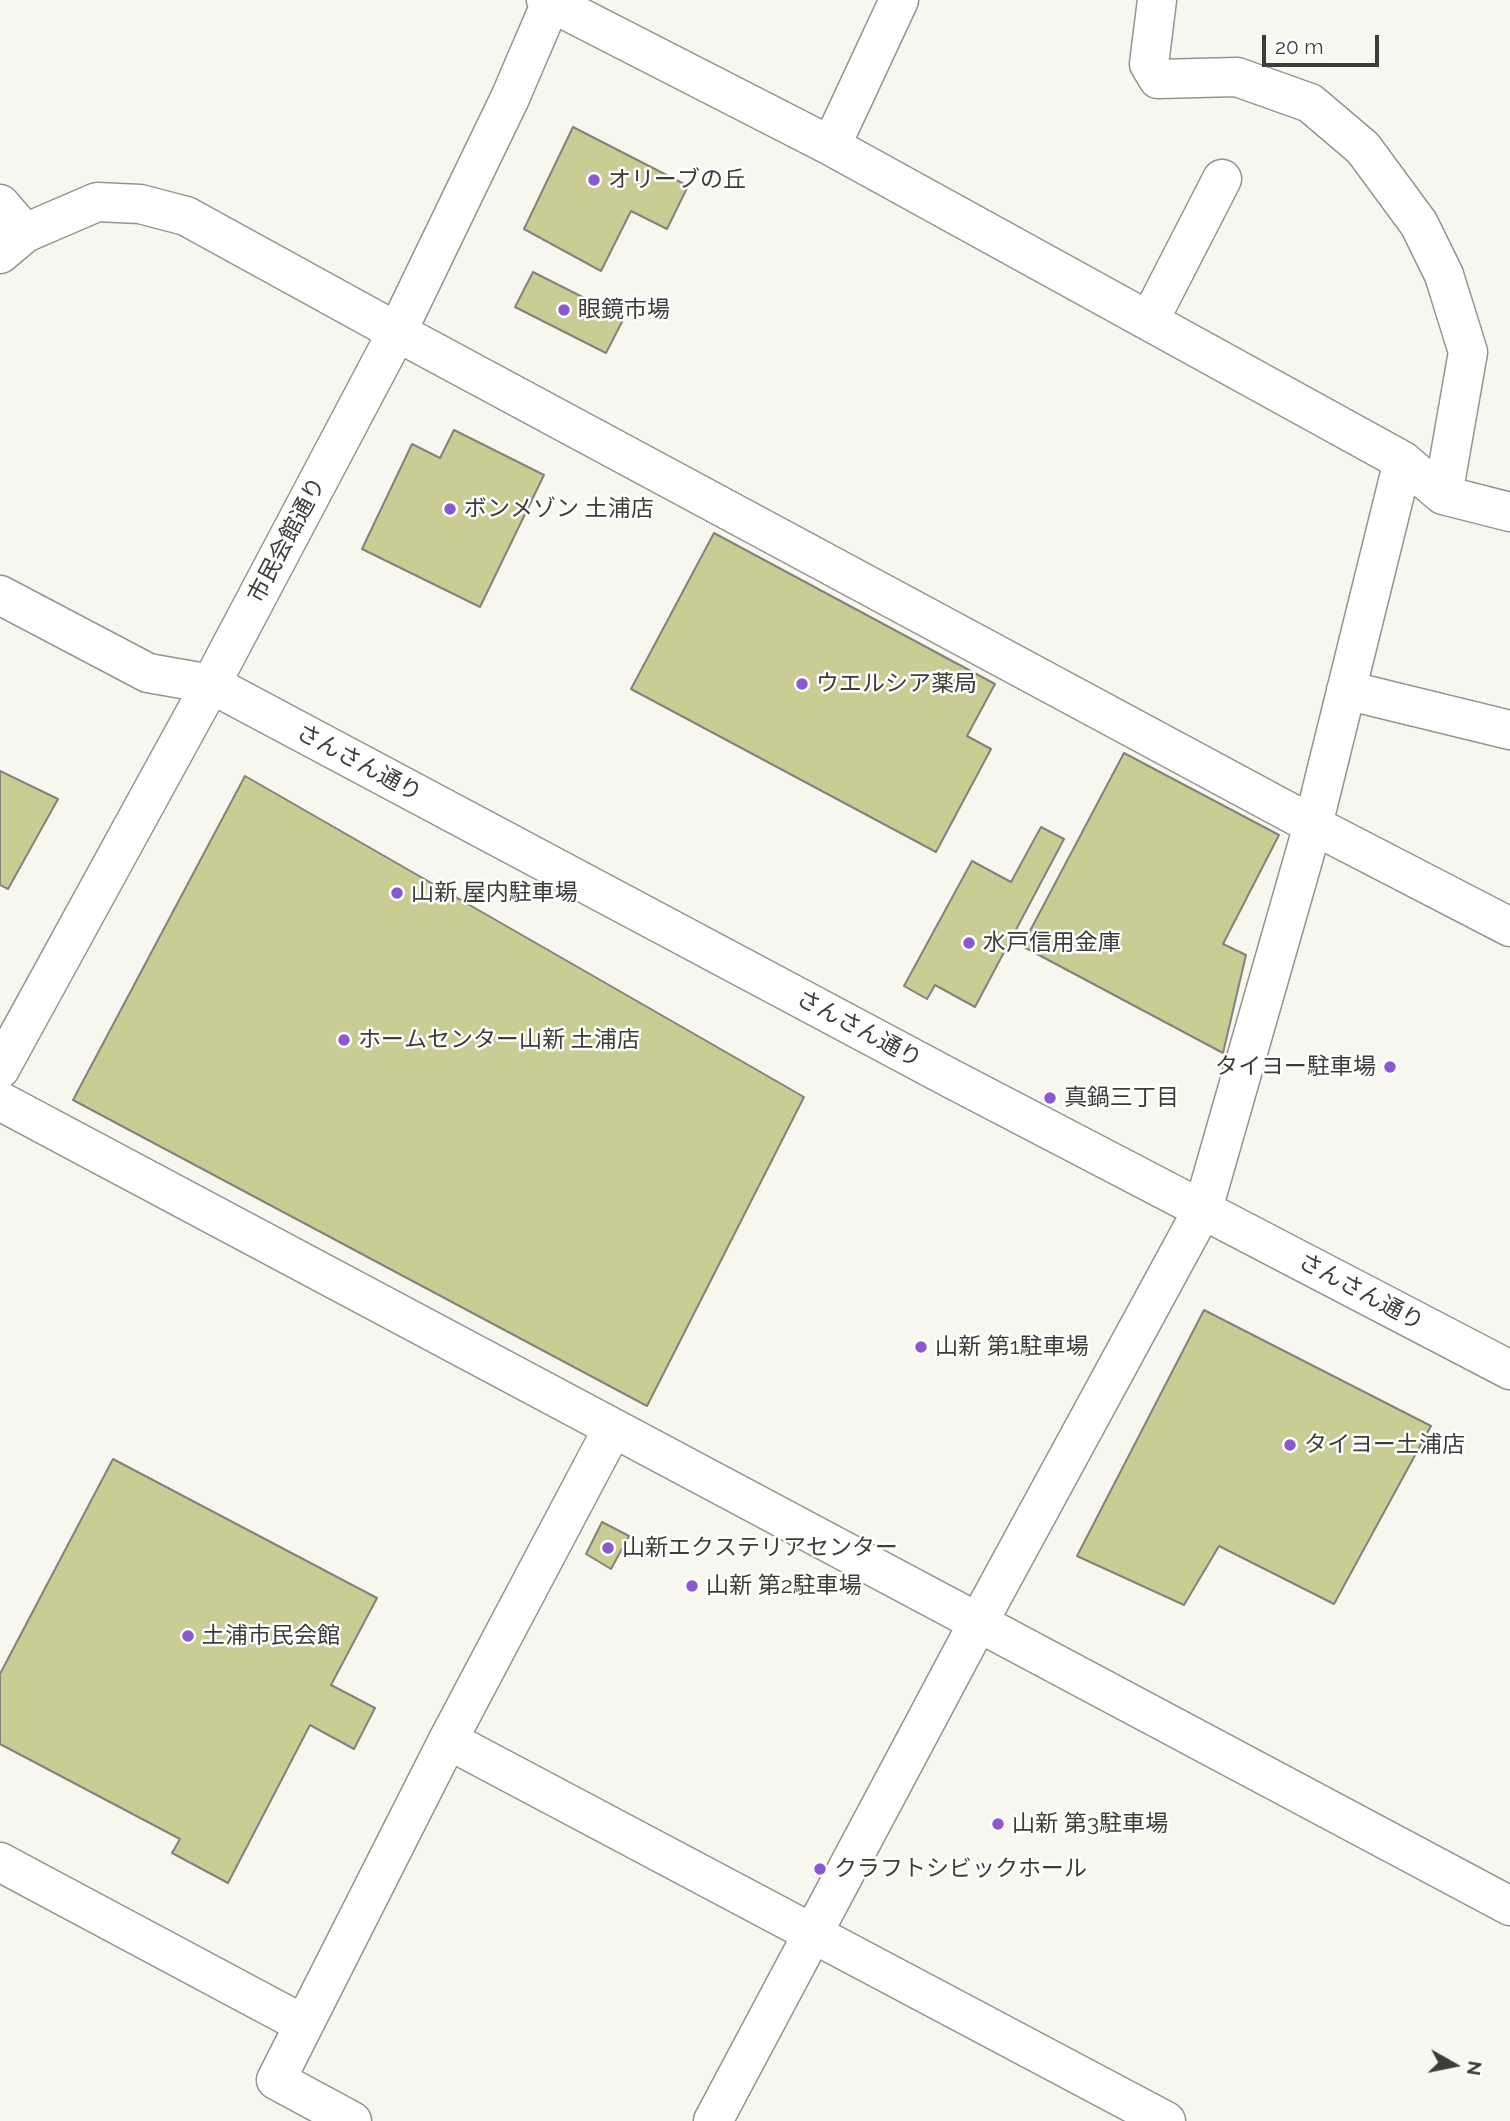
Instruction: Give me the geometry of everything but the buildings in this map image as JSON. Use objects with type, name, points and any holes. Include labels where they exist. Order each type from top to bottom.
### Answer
[{"type":"street","points":[[831,146],[899,0]]},
{"type":"street","points":[[1157,0],[1149,64],[1158,79],[1237,77],[1310,103],[1363,148],[1419,224],[1444,275],[1468,352],[1443,495]]},
{"type":"street","points":[[550,1],[831,146],[1403,461],[1443,495],[1510,512]]},
{"type":"street","name":"市民会館通り","points":[[0,1069],[211,684],[397,332],[510,98],[550,1]]},
{"type":"street","points":[[1149,321],[1222,179]]},
{"type":"street","points":[[0,204],[12,243],[97,202],[140,204],[186,216],[1313,825],[1510,927]]},
{"type":"street","points":[[713,2121],[979,1621],[1203,1209],[1313,825],[1403,461]]},
{"type":"street","name":"さんさん通り","points":[[0,596],[148,673],[211,684],[950,1078],[1510,1370]]},
{"type":"street","points":[[1346,690],[1510,730]]},
{"type":"street","points":[[0,1101],[1510,1906]]},
{"type":"street","points":[[352,2121],[276,2080],[448,1740],[613,1427]]},
{"type":"street","points":[[448,1740],[1167,2121]]},
{"type":"street","points":[[0,1862],[303,2024]]},
{"type":"place","name":"オリーブの丘","points":[[594,180]]},
{"type":"place","name":"眼鏡市場","points":[[564,310]]},
{"type":"place","name":"ボンメゾン 土浦店","points":[[450,509]]},
{"type":"place","name":"ウエルシア薬局","points":[[802,684]]},
{"type":"place","name":"山新 屋内駐車場","points":[[397,893]]},
{"type":"place","name":"水戸信用金庫","points":[[969,943]]},
{"type":"place","name":"ホームセンター山新 土浦店","points":[[344,1040]]},
{"type":"place","name":"タイヨー駐車場","points":[[1390,1067]]},
{"type":"place","name":"真鍋三丁目","points":[[1050,1098]]},
{"type":"place","name":"山新 第1駐車場","points":[[921,1347]]},
{"type":"place","name":"タイヨー土浦店","points":[[1290,1445]]},
{"type":"place","name":"山新エクステリアセンター","points":[[608,1548]]},
{"type":"place","name":"山新 第2駐車場","points":[[692,1586]]},
{"type":"place","name":"土浦市民会館","points":[[188,1636]]},
{"type":"place","name":"山新 第3駐車場","points":[[998,1824]]},
{"type":"place","name":"クラフトシビックホール","points":[[820,1869]]}]
